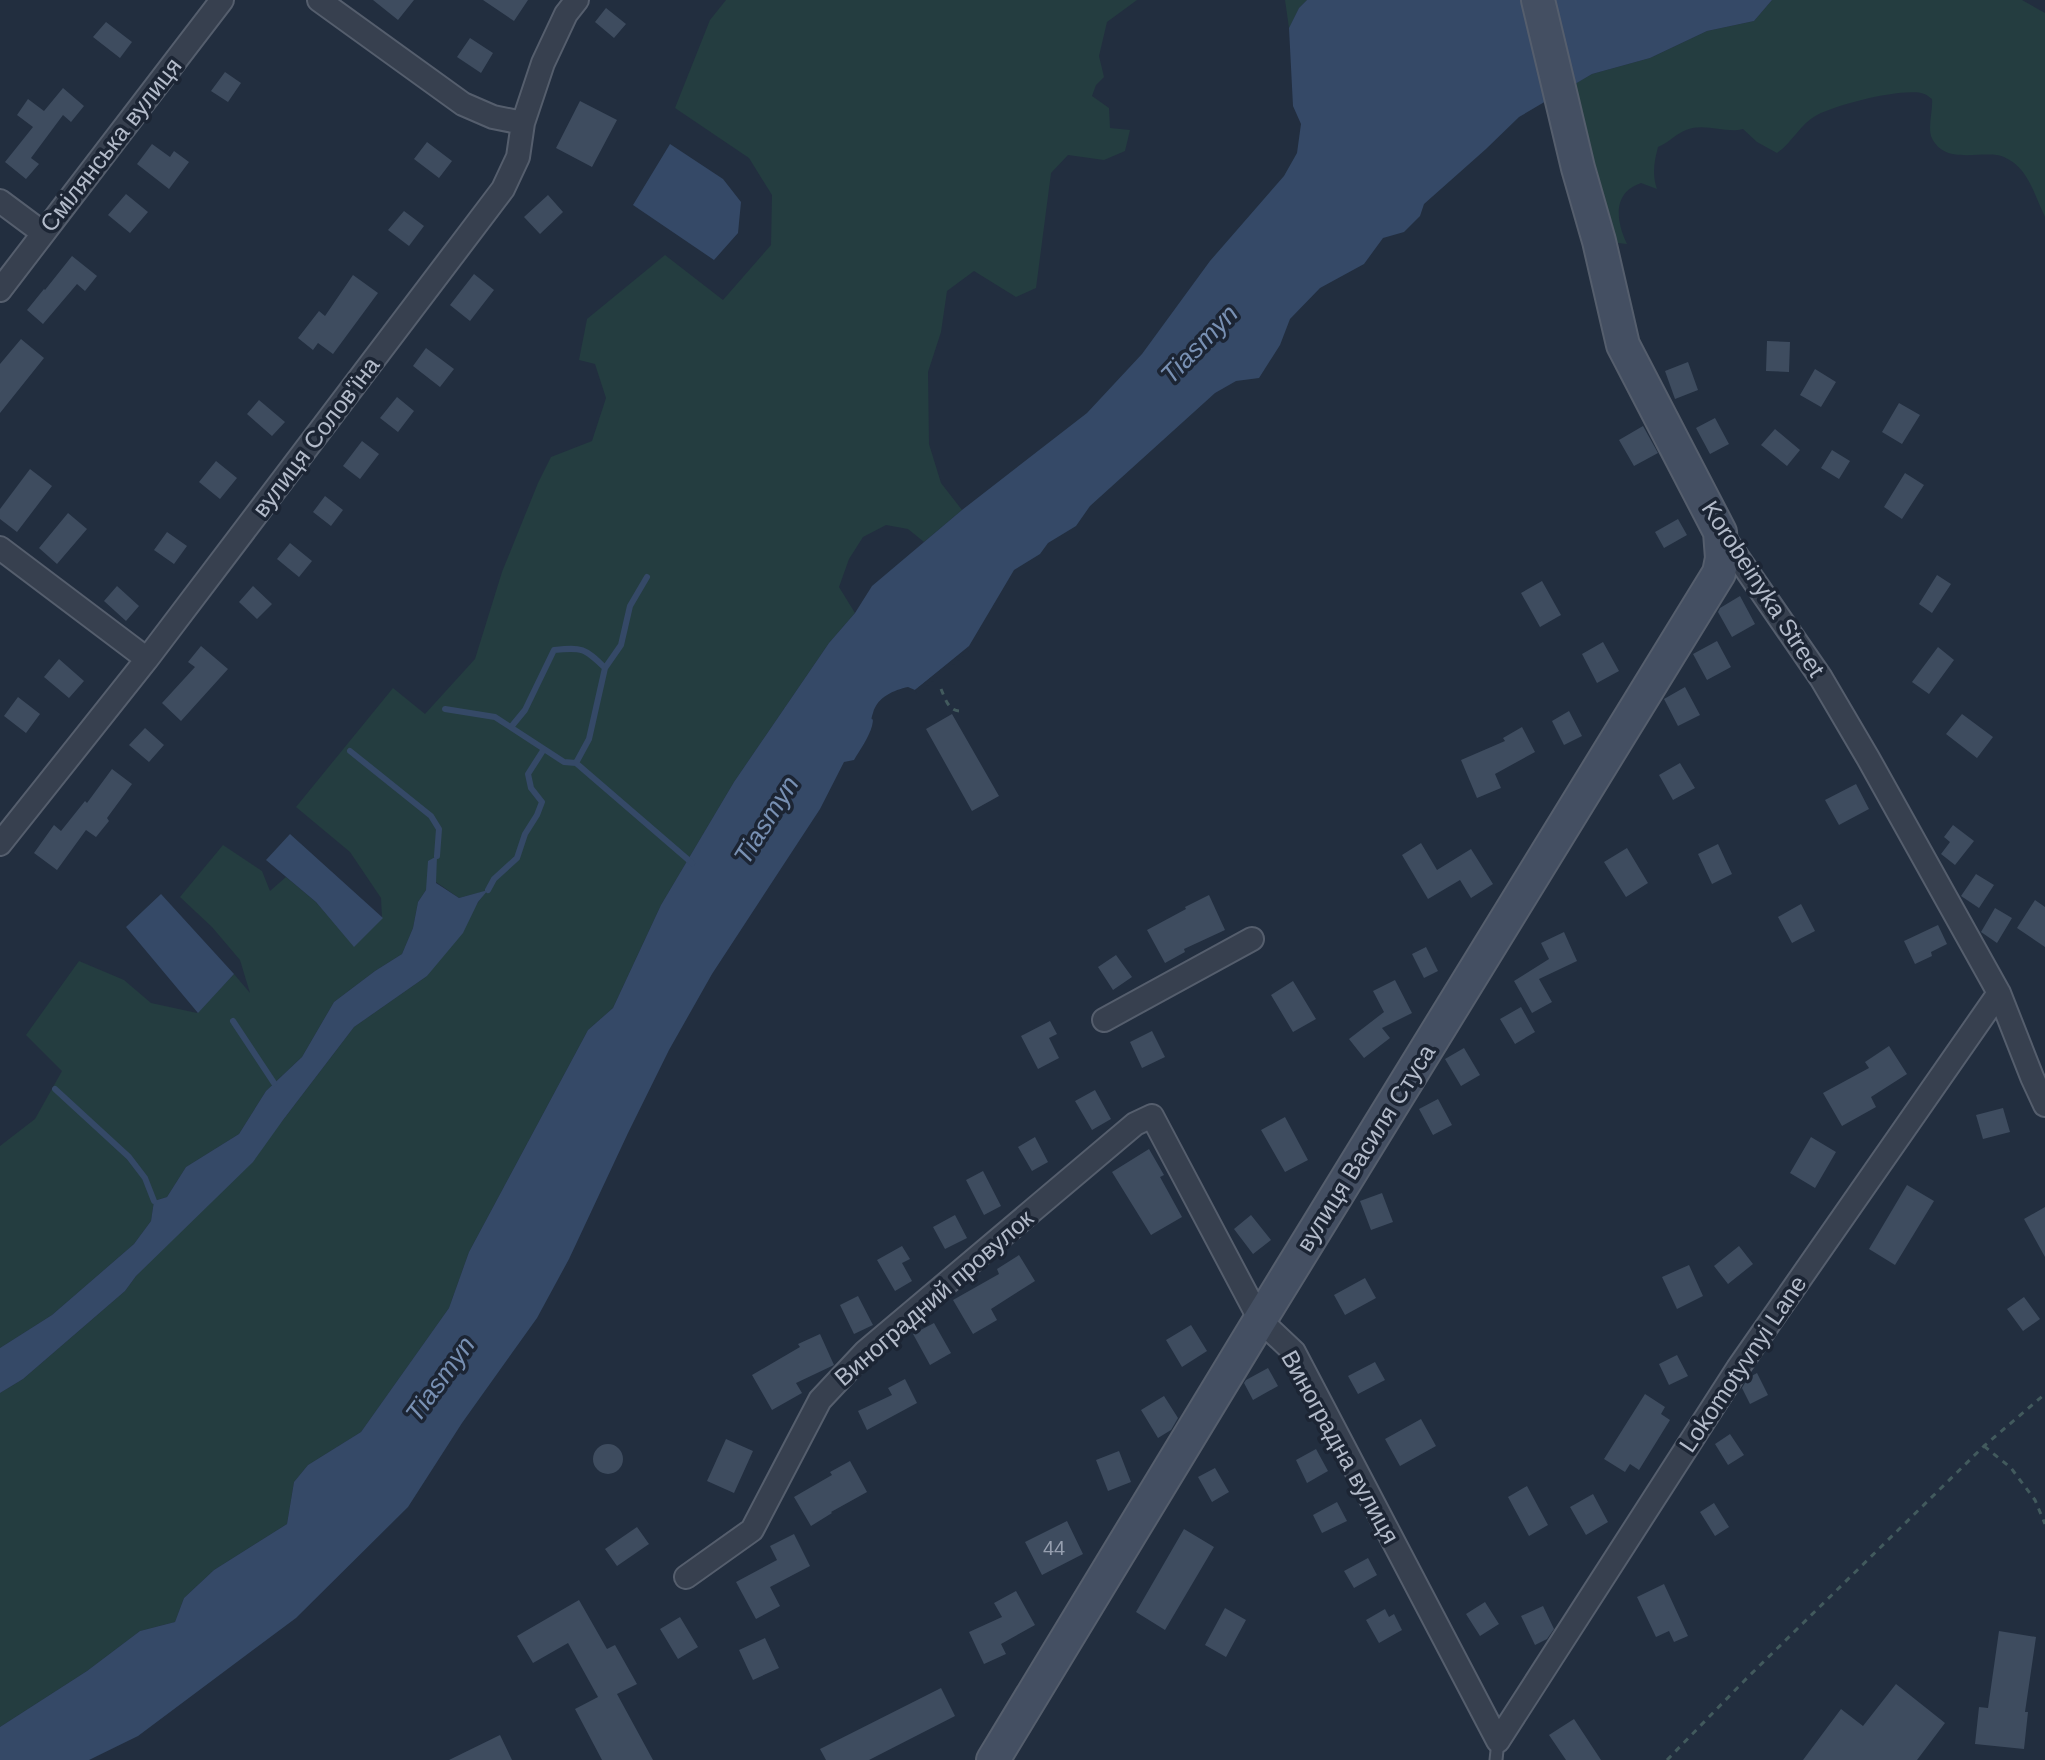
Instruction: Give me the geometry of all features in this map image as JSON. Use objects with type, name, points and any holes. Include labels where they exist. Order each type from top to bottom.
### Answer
[{"type":"street","name":"Смілянська вулиця","points":[[0,290],[222,0]]},
{"type":"street","points":[[319,0],[463,104],[493,117],[523,123]]},
{"type":"street","name":"вулиця Солов'їна","points":[[0,844],[147,659],[503,189],[518,157],[523,123],[543,63],[566,14],[577,0]]},
{"type":"street","name":"Korobeinyka Street","points":[[1538,0],[1623,345],[1720,532],[1821,678],[1999,993],[2045,1105]]},
{"type":"street","points":[[0,201],[43,233]]},
{"type":"street","name":"вулиця Василя Стуса","points":[[993,1760],[1713,584],[1722,558],[1720,532]]},
{"type":"street","points":[[0,548],[147,659]]},
{"type":"street","points":[[1104,1020],[1252,939]]},
{"type":"street","name":"Lokomotyvnyi Lane","points":[[1497,1751],[1738,1368],[1999,993]]},
{"type":"street","name":"Виноградна вулиця","points":[[1152,1116],[1260,1320],[1294,1352],[1497,1751]]},
{"type":"street","name":"Виноградний провулок","points":[[686,1577],[752,1530],[820,1400],[865,1352],[1135,1124],[1152,1116]]},
{"type":"path","points":[[941,689],[950,707],[959,711]]},
{"type":"path","points":[[1667,1760],[1984,1446],[2045,1394]]},
{"type":"path","points":[[1984,1446],[2011,1468],[2035,1500],[2045,1524]]},
{"type":"green space","points":[[726,0],[1137,0],[1107,22],[1099,56],[1104,77],[1096,85],[1092,96],[1109,108],[1110,128],[1130,130],[1125,151],[1104,160],[1068,155],[1051,173],[1036,288],[1016,297],[974,271],[947,291],[941,332],[928,372],[929,444],[941,483],[962,510],[924,542],[908,529],[886,525],[863,537],[849,559],[839,587],[855,613],[829,643],[734,782],[661,905],[613,1008],[588,1030],[469,1252],[449,1308],[361,1432],[308,1465],[294,1482],[287,1524],[214,1570],[184,1598],[175,1622],[140,1631],[87,1671],[0,1727],[0,1393],[23,1379],[125,1291],[283,1120],[354,1027],[427,976],[486,891],[459,898],[436,882],[426,890],[418,902],[413,928],[402,954],[334,1002],[302,1057],[266,1091],[239,1134],[186,1167],[167,1197],[154,1201],[151,1221],[134,1244],[52,1315],[0,1348],[0,1146],[35,1119],[62,1071],[26,1035],[79,961],[124,980],[151,1003],[197,1013],[234,974],[250,993],[240,960],[212,927],[180,897],[223,845],[262,871],[270,891],[286,877],[316,902],[354,946],[382,918],[381,898],[350,852],[296,807],[393,688],[425,714],[475,659],[502,572],[551,457],[592,441],[606,398],[595,364],[579,360],[587,319],[665,255],[723,300],[771,245],[772,195],[749,158],[675,108],[710,20]]},
{"type":"green space","points":[[1285,0],[1307,0],[1299,8],[1289,28]]},
{"type":"green space","points":[[1772,0],[2022,0],[2045,13],[2045,217],[2030,183],[2012,162],[1996,155],[1945,152],[1937,146],[1930,132],[1932,99],[1923,93],[1911,92],[1869,98],[1817,115],[1777,153],[1757,142],[1743,129],[1701,127],[1682,132],[1658,147],[1654,168],[1657,189],[1641,183],[1625,194],[1621,201],[1620,226],[1627,244],[1599,241],[1560,92],[1592,74],[1650,58],[1707,31],[1754,21]]},
{"type":"water","name":"Tiasmyn","points":[[1307,0],[1772,0],[1754,21],[1707,31],[1650,58],[1592,74],[1519,117],[1424,204],[1420,216],[1404,232],[1383,238],[1364,264],[1320,288],[1290,319],[1280,345],[1259,378],[1236,381],[1215,393],[1090,506],[1076,526],[1014,570],[969,646],[915,690],[903,688],[882,699],[875,707],[871,730],[862,748],[854,760],[844,762],[820,809],[712,974],[669,1050],[569,1259],[537,1318],[462,1423],[408,1507],[296,1618],[138,1736],[89,1760],[0,1760],[0,1727],[87,1671],[140,1631],[175,1622],[184,1598],[214,1570],[287,1524],[294,1482],[308,1465],[361,1432],[449,1308],[469,1252],[588,1030],[613,1008],[661,905],[734,782],[829,643],[855,613],[872,586],[962,510],[1087,413],[1142,354],[1210,261],[1284,176],[1297,153],[1301,124],[1293,106],[1289,28],[1299,8]]},
{"type":"water","points":[[670,144],[723,179],[741,202],[738,233],[714,260],[633,205]]},
{"type":"water","points":[[290,834],[383,918],[354,947],[316,902],[266,860]]},
{"type":"water","points":[[437,856],[436,883],[459,898],[488,890],[478,902],[463,933],[427,976],[354,1027],[253,1162],[136,1276],[125,1291],[23,1379],[0,1393],[0,1348],[52,1315],[134,1244],[151,1221],[154,1201],[167,1197],[186,1167],[239,1134],[266,1091],[302,1057],[334,1002],[402,954],[413,928],[418,902],[426,890],[428,861]]},
{"type":"water","points":[[161,894],[234,974],[198,1013],[126,927]]},
{"type":"pier","points":[[967,649],[969,652],[917,694],[915,690]]},
{"type":"building","points":[[373,0],[414,0],[398,20]]},
{"type":"building","points":[[483,0],[528,0],[514,21]]},
{"type":"building","points":[[606,8],[626,24],[614,38],[595,22]]},
{"type":"building","points":[[106,22],[132,42],[120,58],[93,37]]},
{"type":"building","points":[[470,38],[493,53],[481,73],[457,57]]},
{"type":"building","points":[[225,72],[241,83],[228,102],[211,91]]},
{"type":"building","points":[[63,88],[84,106],[71,122],[63,115],[31,158],[39,164],[26,179],[5,162],[33,127],[17,115],[28,99],[44,111]]},
{"type":"building","points":[[580,101],[617,120],[592,167],[556,148]]},
{"type":"building","points":[[427,142],[452,161],[439,178],[414,159]]},
{"type":"building","points":[[152,144],[170,157],[174,151],[189,162],[169,189],[137,164]]},
{"type":"building","points":[[126,194],[148,212],[130,233],[108,215]]},
{"type":"building","points":[[548,195],[563,212],[540,234],[524,217]]},
{"type":"building","points":[[404,211],[424,226],[409,246],[388,230]]},
{"type":"building","points":[[72,256],[97,276],[85,291],[77,284],[43,324],[27,310]]},
{"type":"building","points":[[474,274],[494,290],[470,321],[450,305]]},
{"type":"building","points":[[353,275],[378,293],[333,354],[318,343],[313,350],[298,338],[319,311],[325,316]]},
{"type":"building","points":[[21,339],[44,358],[0,413],[0,364]]},
{"type":"building","points":[[1767,341],[1790,342],[1789,372],[1766,371]]},
{"type":"building","points":[[426,348],[454,369],[440,387],[413,366]]},
{"type":"building","points":[[1688,362],[1698,390],[1675,399],[1665,371]]},
{"type":"building","points":[[1815,369],[1836,382],[1821,407],[1800,395]]},
{"type":"building","points":[[397,397],[414,411],[398,432],[380,418]]},
{"type":"building","points":[[259,400],[285,422],[272,436],[247,414]]},
{"type":"building","points":[[1899,403],[1920,415],[1902,444],[1882,432]]},
{"type":"building","points":[[1715,418],[1729,444],[1710,454],[1696,428]]},
{"type":"building","points":[[1643,426],[1658,453],[1634,466],[1619,440]]},
{"type":"building","points":[[1775,429],[1800,450],[1787,466],[1761,445]]},
{"type":"building","points":[[362,441],[379,454],[360,479],[343,466]]},
{"type":"building","points":[[1832,450],[1850,461],[1839,479],[1821,468]]},
{"type":"building","points":[[216,461],[237,478],[220,499],[199,482]]},
{"type":"building","points":[[30,469],[52,486],[17,532],[0,519],[0,509]]},
{"type":"building","points":[[1905,473],[1924,485],[1902,519],[1884,507]]},
{"type":"building","points":[[325,496],[343,510],[331,526],[313,512]]},
{"type":"building","points":[[68,513],[87,529],[57,564],[39,548]]},
{"type":"building","points":[[1678,519],[1687,535],[1664,548],[1655,532]]},
{"type":"building","points":[[167,532],[187,546],[174,564],[154,550]]},
{"type":"building","points":[[290,543],[312,561],[299,577],[277,559]]},
{"type":"building","points":[[1937,575],[1951,584],[1932,613],[1919,604]]},
{"type":"building","points":[[1542,581],[1561,615],[1540,627],[1521,593]]},
{"type":"building","points":[[117,586],[139,606],[126,621],[104,601]]},
{"type":"building","points":[[253,586],[272,604],[257,619],[239,602]]},
{"type":"building","points":[[1740,596],[1755,624],[1732,637],[1718,612]]},
{"type":"building","points":[[1717,641],[1731,667],[1707,680],[1693,654]]},
{"type":"building","points":[[1603,642],[1619,671],[1597,683],[1582,654]]},
{"type":"building","points":[[201,646],[228,669],[181,721],[162,703],[195,667],[188,662]]},
{"type":"building","points":[[1938,647],[1954,660],[1929,694],[1912,682]]},
{"type":"building","points":[[59,659],[84,681],[69,698],[44,677]]},
{"type":"building","points":[[1685,687],[1700,715],[1678,726],[1664,699]]},
{"type":"building","points":[[18,697],[40,714],[26,733],[4,716]]},
{"type":"building","points":[[1569,711],[1582,736],[1564,745],[1552,721]]},
{"type":"building","points":[[952,714],[999,796],[972,811],[926,729]]},
{"type":"building","points":[[1962,714],[1993,737],[1977,758],[1946,734]]},
{"type":"building","points":[[1522,727],[1535,752],[1495,774],[1501,788],[1477,798],[1461,760],[1505,741],[1503,738]]},
{"type":"building","points":[[145,728],[164,745],[149,762],[129,745]]},
{"type":"building","points":[[1680,763],[1695,788],[1673,800],[1659,775]]},
{"type":"building","points":[[112,769],[132,784],[96,837],[86,830],[57,870],[34,853],[54,825],[61,831],[85,801],[87,803]]},
{"type":"building","points":[[1856,784],[1869,809],[1839,825],[1825,800]]},
{"type":"building","points":[[1953,825],[1974,841],[1955,865],[1941,854],[1950,842],[1944,837]]},
{"type":"building","points":[[1421,843],[1437,870],[1471,849],[1493,884],[1471,898],[1460,880],[1428,899],[1402,855]]},
{"type":"building","points":[[1718,844],[1732,874],[1712,884],[1698,854]]},
{"type":"building","points":[[1627,848],[1648,883],[1626,897],[1604,862]]},
{"type":"building","points":[[1976,874],[1994,885],[1979,908],[1961,896]]},
{"type":"building","points":[[1209,895],[1225,930],[1184,949],[1185,952],[1165,963],[1147,930]]},
{"type":"building","points":[[2035,900],[2045,907],[2045,947],[2017,928]]},
{"type":"building","points":[[1801,904],[1815,931],[1792,943],[1778,917]]},
{"type":"building","points":[[1995,908],[2012,918],[1997,943],[1981,932]]},
{"type":"building","points":[[1938,925],[1947,944],[1915,964],[1904,941]]},
{"type":"building","points":[[1564,932],[1577,961],[1539,979],[1552,1002],[1532,1013],[1514,981],[1549,959],[1541,943]]},
{"type":"building","points":[[1426,947],[1438,971],[1424,978],[1412,954]]},
{"type":"building","points":[[1116,955],[1132,977],[1113,990],[1098,967]]},
{"type":"building","points":[[1395,980],[1412,1013],[1382,1028],[1390,1038],[1364,1058],[1349,1039],[1384,1012],[1373,991]]},
{"type":"building","points":[[1293,981],[1316,1019],[1293,1032],[1271,995]]},
{"type":"building","points":[[1521,1007],[1535,1032],[1515,1044],[1500,1019]]},
{"type":"building","points":[[1050,1021],[1057,1034],[1049,1038],[1059,1058],[1038,1069],[1021,1036]]},
{"type":"building","points":[[1152,1031],[1165,1057],[1142,1068],[1130,1042]]},
{"type":"building","points":[[1889,1046],[1907,1074],[1871,1097],[1876,1107],[1842,1126],[1823,1093],[1869,1068],[1865,1062]]},
{"type":"building","points":[[1464,1048],[1480,1075],[1461,1086],[1445,1059]]},
{"type":"building","points":[[1095,1090],[1111,1119],[1092,1130],[1075,1101]]},
{"type":"building","points":[[1438,1099],[1452,1125],[1433,1135],[1419,1109]]},
{"type":"building","points":[[2003,1108],[2010,1132],[1983,1139],[1976,1115]]},
{"type":"building","points":[[1285,1117],[1308,1160],[1285,1172],[1261,1130]]},
{"type":"building","points":[[1035,1137],[1048,1162],[1032,1171],[1018,1147]]},
{"type":"building","points":[[1811,1137],[1836,1152],[1815,1188],[1790,1173]]},
{"type":"building","points":[[1149,1149],[1182,1217],[1151,1235],[1112,1172]]},
{"type":"building","points":[[983,1171],[1001,1206],[984,1215],[966,1180]]},
{"type":"building","points":[[1907,1185],[1934,1201],[1895,1265],[1869,1249]]},
{"type":"building","points":[[1382,1193],[1393,1222],[1371,1230],[1360,1201]]},
{"type":"building","points":[[2045,1207],[2045,1257],[2024,1219]]},
{"type":"building","points":[[955,1215],[967,1238],[945,1249],[933,1227]]},
{"type":"building","points":[[1251,1215],[1271,1240],[1253,1254],[1234,1229]]},
{"type":"building","points":[[902,1246],[910,1259],[902,1263],[912,1281],[895,1291],[877,1260]]},
{"type":"building","points":[[1739,1246],[1753,1264],[1728,1284],[1714,1266]]},
{"type":"building","points":[[1019,1255],[1035,1281],[991,1309],[997,1320],[973,1334],[953,1300],[999,1274],[997,1269]]},
{"type":"building","points":[[1689,1265],[1703,1296],[1677,1309],[1662,1277]]},
{"type":"building","points":[[1365,1278],[1376,1298],[1345,1315],[1334,1295]]},
{"type":"building","points":[[858,1296],[873,1325],[854,1334],[840,1305]]},
{"type":"building","points":[[2024,1297],[2040,1319],[2023,1331],[2007,1309]]},
{"type":"building","points":[[934,1323],[951,1353],[930,1365],[913,1334]]},
{"type":"building","points":[[1191,1325],[1207,1351],[1182,1367],[1166,1340]]},
{"type":"building","points":[[820,1334],[834,1365],[796,1383],[802,1393],[772,1410],[752,1375],[800,1347],[798,1344]]},
{"type":"building","points":[[1677,1355],[1688,1376],[1669,1385],[1659,1364]]},
{"type":"building","points":[[1375,1362],[1385,1380],[1358,1394],[1348,1376]]},
{"type":"building","points":[[1268,1368],[1278,1386],[1253,1400],[1244,1383]]},
{"type":"building","points":[[1757,1373],[1768,1395],[1750,1404],[1742,1388],[1748,1378]]},
{"type":"building","points":[[905,1379],[917,1403],[867,1430],[858,1411],[892,1395],[888,1388]]},
{"type":"building","points":[[1645,1394],[1665,1407],[1661,1414],[1670,1420],[1639,1470],[1630,1464],[1625,1472],[1604,1459]]},
{"type":"building","points":[[1164,1396],[1178,1418],[1171,1430],[1158,1438],[1141,1410]]},
{"type":"building","points":[[1421,1419],[1436,1446],[1400,1466],[1385,1439]]},
{"type":"building","points":[[1730,1434],[1744,1455],[1728,1465],[1715,1444]]},
{"type":"building","points":[[726,1439],[753,1451],[734,1493],[707,1481]]},
{"type":"building","points":[[608,1444],[614,1445],[622,1453],[622,1465],[614,1473],[608,1474],[602,1473],[594,1465],[593,1459],[594,1453],[602,1445]]},
{"type":"building","points":[[1316,1449],[1328,1471],[1307,1483],[1296,1460]]},
{"type":"building","points":[[1119,1451],[1131,1482],[1108,1491],[1096,1460]]},
{"type":"building","points":[[850,1461],[867,1492],[811,1526],[794,1497]]},
{"type":"building","points":[[1215,1468],[1229,1492],[1212,1502],[1198,1477]]},
{"type":"building","points":[[1527,1486],[1548,1525],[1529,1536],[1508,1497]]},
{"type":"building","points":[[1593,1494],[1608,1522],[1586,1535],[1570,1507]]},
{"type":"building","points":[[1337,1502],[1347,1521],[1322,1533],[1313,1515]]},
{"type":"building","points":[[1714,1503],[1729,1527],[1715,1536],[1700,1512]]},
{"type":"building","points":[[1067,1521],[1083,1554],[1042,1575],[1025,1542]]},
{"type":"building","points":[[637,1527],[649,1544],[617,1566],[605,1549]]},
{"type":"building","points":[[1184,1529],[1214,1547],[1165,1630],[1136,1612]]},
{"type":"building","points":[[794,1534],[810,1566],[770,1587],[780,1606],[756,1619],[736,1582],[777,1560],[770,1546]]},
{"type":"building","points":[[1368,1558],[1377,1575],[1354,1588],[1344,1571]]},
{"type":"building","points":[[1664,1584],[1688,1636],[1674,1642],[1669,1631],[1656,1637],[1637,1597]]},
{"type":"building","points":[[1016,1591],[1035,1625],[1001,1644],[1006,1654],[984,1664],[969,1632],[1002,1617],[994,1603]]},
{"type":"building","points":[[579,1600],[607,1649],[615,1645],[637,1684],[617,1694],[653,1760],[602,1760],[575,1709],[598,1697],[568,1643],[533,1663],[517,1636]]},
{"type":"building","points":[[1485,1602],[1499,1624],[1480,1636],[1466,1614]]},
{"type":"building","points":[[1543,1606],[1554,1629],[1547,1639],[1535,1645],[1521,1616]]},
{"type":"building","points":[[1225,1608],[1246,1620],[1226,1657],[1205,1645]]},
{"type":"building","points":[[1385,1609],[1389,1617],[1394,1614],[1402,1630],[1379,1643],[1366,1620]]},
{"type":"building","points":[[680,1617],[698,1647],[678,1659],[660,1629]]},
{"type":"building","points":[[1999,1631],[2036,1637],[2025,1712],[2028,1712],[2024,1749],[1975,1744],[1979,1707],[1988,1708]]},
{"type":"building","points":[[765,1638],[779,1668],[753,1680],[739,1650]]},
{"type":"building","points":[[1896,1684],[1945,1723],[1917,1760],[1803,1760],[1841,1709],[1863,1726]]},
{"type":"building","points":[[941,1688],[955,1716],[869,1760],[826,1760],[820,1749]]},
{"type":"building","points":[[1574,1719],[1601,1760],[1566,1760],[1549,1735]]},
{"type":"building","points":[[500,1735],[512,1760],[449,1760]]},
{"type":"waterway","points":[[605,668],[621,645],[630,606],[647,577]]},
{"type":"waterway","points":[[511,727],[525,710],[554,650],[577,649],[593,656],[605,668],[589,739],[576,763]]},
{"type":"waterway","points":[[445,709],[495,717],[564,762],[576,763],[692,863]]},
{"type":"waterway","points":[[488,890],[494,879],[517,858],[525,834],[537,815],[542,802],[531,788],[528,774],[544,749]]},
{"type":"waterway","points":[[350,751],[431,816],[439,829],[437,856]]},
{"type":"waterway","points":[[233,1021],[274,1083]]},
{"type":"waterway","points":[[55,1089],[129,1157],[145,1178],[154,1201]]}]
